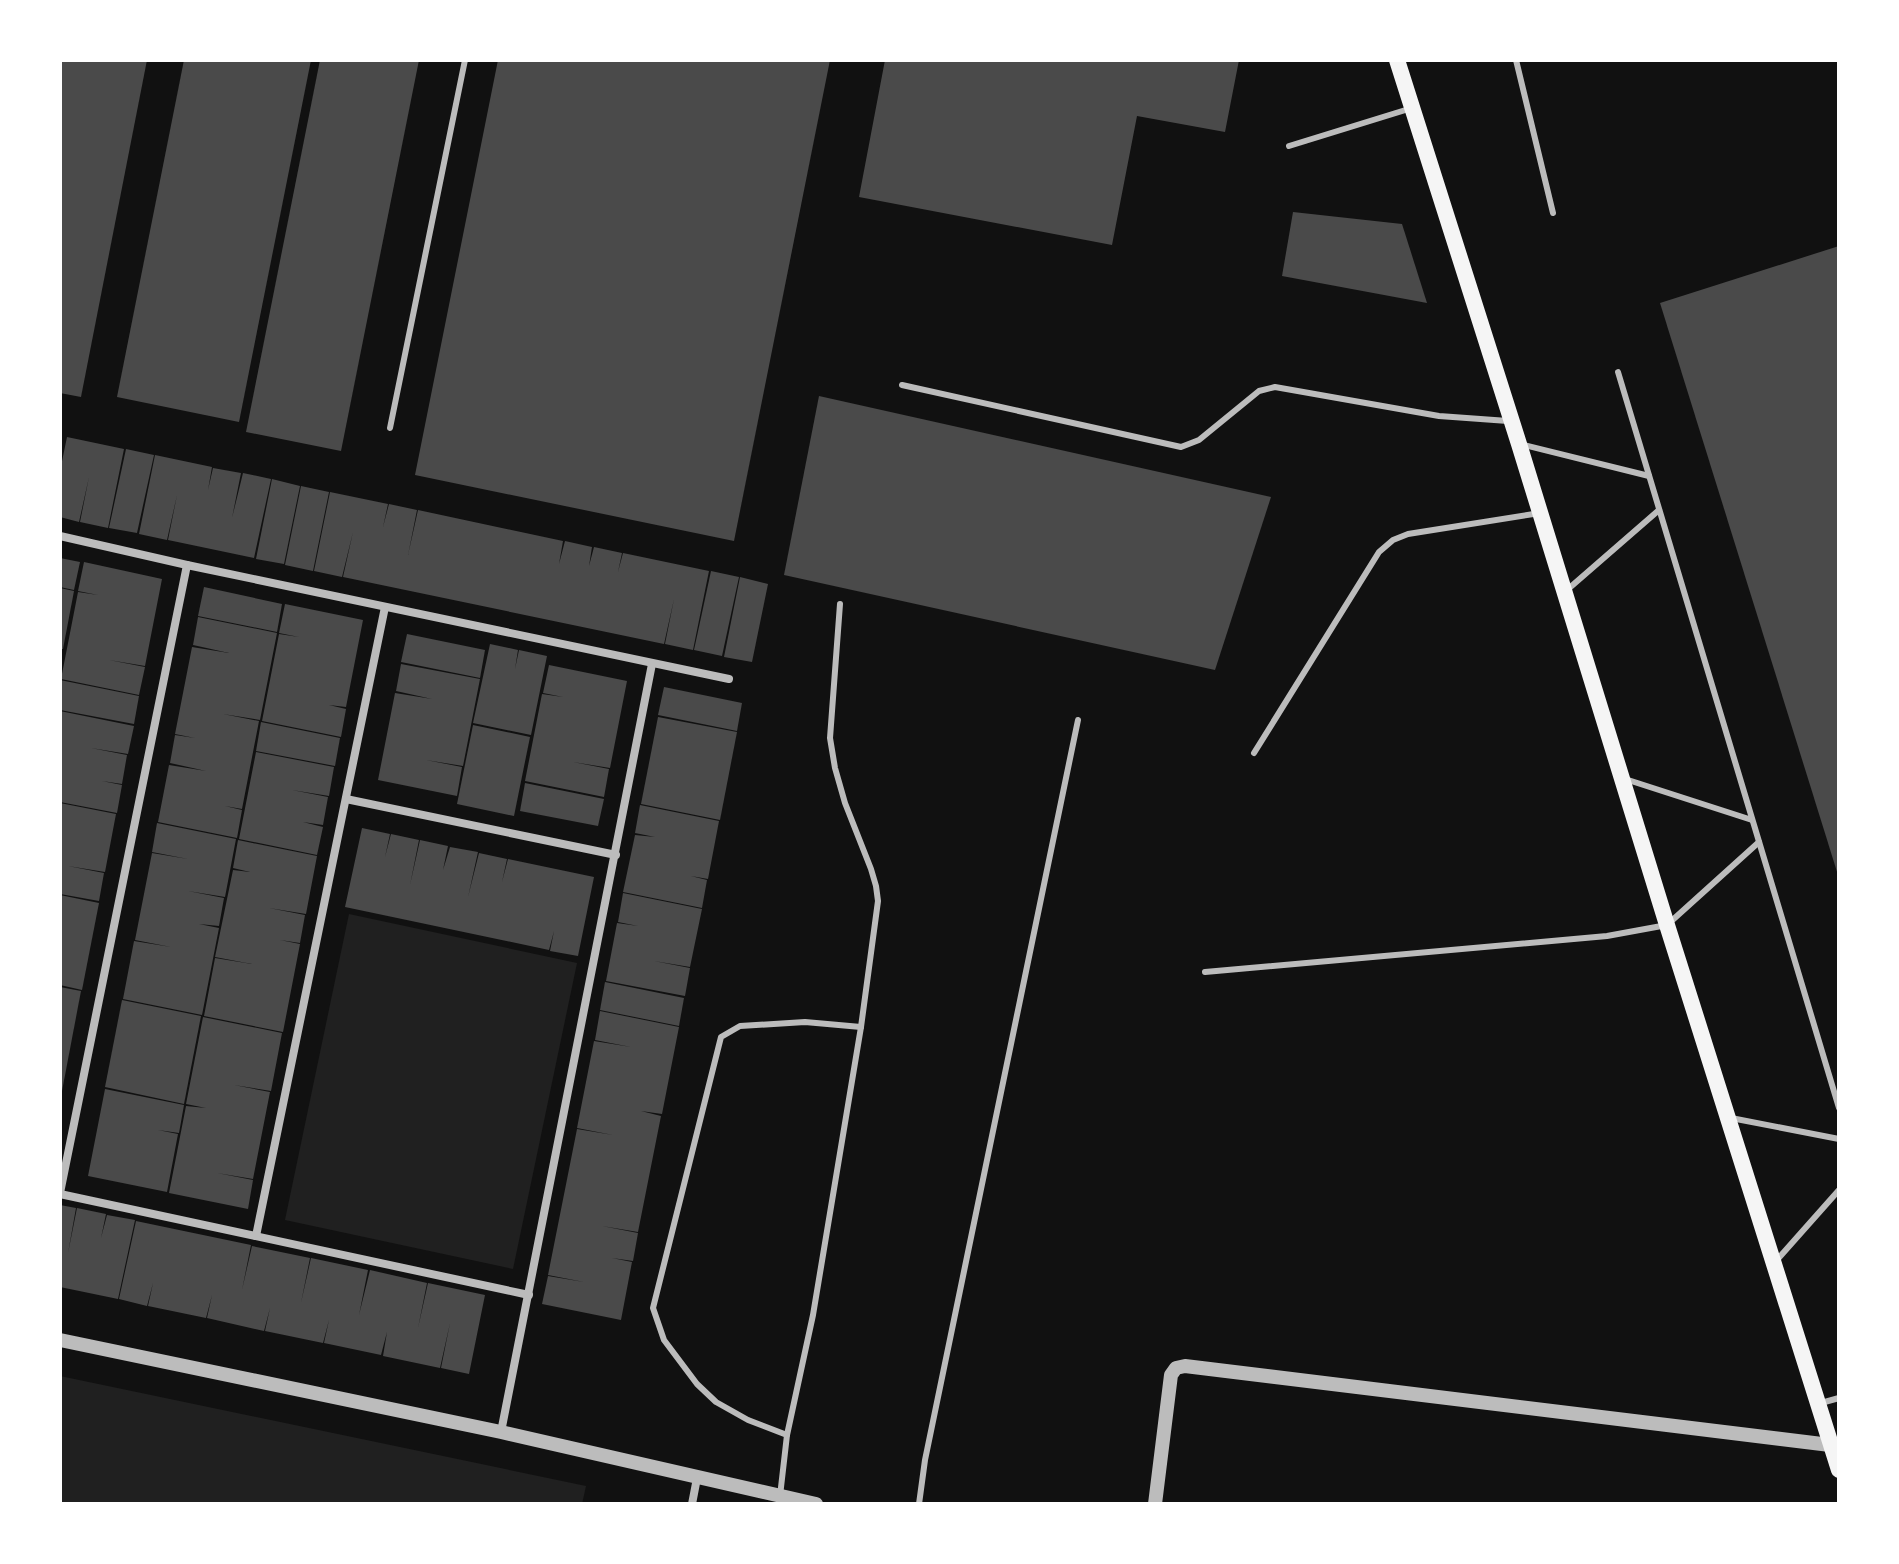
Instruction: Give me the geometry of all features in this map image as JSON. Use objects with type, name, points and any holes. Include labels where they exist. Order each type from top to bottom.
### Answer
[{"type":"main road","points":[[1397,60],[1839,1470]]},
{"type":"street","points":[[60,536],[729,679]]},
{"type":"street","points":[[187,565],[60,1194],[529,1295]]},
{"type":"street","points":[[256,1236],[385,607]]},
{"type":"street","points":[[501,1432],[652,664]]},
{"type":"street","points":[[346,799],[616,855]]},
{"type":"street","points":[[60,1340],[501,1432],[816,1504]]},
{"type":"street","points":[[1155,1504],[1171,1375],[1176,1368],[1185,1366],[1830,1445]]},
{"type":"street","points":[[692,1504],[697,1478]]},
{"type":"lane","points":[[390,428],[465,60]]},
{"type":"lane","points":[[1516,60],[1553,213]]},
{"type":"lane","points":[[1289,146],[1412,108]]},
{"type":"lane","points":[[1618,372],[1839,1108]]},
{"type":"lane","points":[[902,385],[1181,447],[1199,440],[1259,391],[1275,387],[1439,416],[1511,421]]},
{"type":"lane","points":[[1519,444],[1649,476]]},
{"type":"lane","points":[[1564,593],[1659,510]]},
{"type":"lane","points":[[1254,753],[1379,552],[1393,540],[1408,534],[1540,513]]},
{"type":"lane","points":[[780,1497],[787,1435],[813,1315],[861,1027],[878,901],[871,869],[845,803],[830,738],[840,604]]},
{"type":"lane","points":[[919,1504],[925,1460],[1078,720]]},
{"type":"lane","points":[[1622,778],[1752,820]]},
{"type":"lane","points":[[1205,972],[1607,936],[1667,925],[1759,842]]},
{"type":"lane","points":[[787,1435],[748,1420],[716,1402],[697,1384],[664,1340],[653,1308],[721,1037],[740,1026],[753,1025],[805,1022],[861,1027]]},
{"type":"lane","points":[[1728,1117],[1839,1139]]},
{"type":"lane","points":[[1774,1263],[1839,1190]]},
{"type":"lane","points":[[1818,1404],[1839,1398]]},
{"type":"shaded area","points":[[349,914],[577,963],[513,1269],[285,1220]]},
{"type":"shaded area","points":[[60,1376],[586,1486],[582,1504],[60,1504]]},
{"type":"building","points":[[60,60],[147,60],[81,397],[60,393]]},
{"type":"building","points":[[184,60],[311,60],[239,422],[117,397]]},
{"type":"building","points":[[320,60],[419,60],[341,451],[246,432]]},
{"type":"building","points":[[498,60],[830,60],[734,541],[415,475]]},
{"type":"building","points":[[885,60],[1239,60],[1225,132],[1137,116],[1112,245],[859,197]]},
{"type":"building","points":[[1293,212],[1402,224],[1427,303],[1282,276]]},
{"type":"building","points":[[1839,246],[1839,875],[1838,875],[1660,303]]},
{"type":"building","points":[[819,396],[1271,497],[1215,670],[784,575]]},
{"type":"building","points":[[67,437],[124,449],[108,528],[80,522],[89,477],[79,522],[60,517],[60,471]]},
{"type":"building","points":[[126,449],[154,455],[137,533],[109,528]]},
{"type":"building","points":[[155,455],[212,467],[208,490],[213,468],[241,473],[232,518],[243,473],[271,479],[254,558],[168,540],[177,495],[167,540],[139,534]]},
{"type":"building","points":[[272,479],[300,486],[284,564],[256,559]]},
{"type":"building","points":[[301,486],[329,492],[313,571],[285,565]]},
{"type":"building","points":[[330,492],[388,504],[383,527],[389,504],[417,510],[408,555],[418,510],[563,541],[559,564],[565,541],[592,547],[589,566],[594,547],[622,553],[618,572],[623,553],[709,571],[693,650],[665,644],[674,599],[664,644],[343,577],[353,532],[342,577],[314,571]]},
{"type":"building","points":[[60,558],[80,562],[74,590],[60,587]]},
{"type":"building","points":[[84,562],[162,579],[145,666],[109,660],[145,667],[139,695],[61,679],[78,592],[98,595],[78,591]]},
{"type":"building","points":[[711,571],[739,577],[722,656],[694,650]]},
{"type":"building","points":[[740,577],[768,584],[752,662],[724,657]]},
{"type":"building","points":[[204,587],[282,604],[277,632],[198,616]]},
{"type":"building","points":[[60,588],[74,591],[63,649],[60,649]]},
{"type":"building","points":[[285,604],[363,620],[346,707],[329,705],[346,709],[341,737],[262,721],[279,634],[299,637],[279,633]]},
{"type":"building","points":[[198,617],[277,633],[260,720],[223,714],[259,721],[242,809],[225,806],[242,810],[237,838],[158,822],[169,765],[206,771],[170,763],[175,735],[195,738],[175,734],[192,647],[229,653],[193,645]]},
{"type":"building","points":[[407,634],[485,650],[480,678],[401,662]]},
{"type":"building","points":[[490,644],[518,650],[515,669],[519,650],[547,656],[531,735],[473,723]]},
{"type":"building","points":[[401,664],[480,679],[463,766],[426,760],[462,767],[457,796],[378,780],[395,693],[432,699],[396,691]]},
{"type":"building","points":[[549,665],[627,681],[610,768],[573,762],[609,769],[604,797],[525,781],[542,694],[563,697],[543,693]]},
{"type":"building","points":[[60,680],[139,696],[134,724],[60,710]]},
{"type":"building","points":[[664,687],[742,703],[737,731],[658,715]]},
{"type":"building","points":[[60,711],[134,726],[128,754],[91,748],[127,755],[122,784],[102,781],[122,785],[117,813],[60,802]]},
{"type":"building","points":[[658,717],[737,732],[720,820],[641,804]]},
{"type":"building","points":[[261,722],[340,738],[335,766],[256,751]]},
{"type":"building","points":[[473,725],[530,737],[514,816],[457,804]]},
{"type":"building","points":[[256,752],[334,767],[329,796],[292,790],[328,797],[323,825],[303,822],[323,827],[317,855],[239,839]]},
{"type":"building","points":[[525,783],[604,799],[598,826],[520,811]]},
{"type":"building","points":[[60,803],[116,814],[105,872],[68,866],[104,873],[99,901],[60,894]]},
{"type":"building","points":[[640,805],[719,821],[708,879],[691,876],[707,880],[702,908],[623,892],[635,835],[655,837],[635,833]]},
{"type":"building","points":[[157,823],[236,839],[225,897],[188,891],[224,898],[219,926],[199,924],[219,928],[202,1015],[123,999],[134,941],[171,947],[135,940],[152,853],[188,859],[152,852]]},
{"type":"building","points":[[362,828],[390,834],[385,857],[391,834],[419,840],[410,885],[420,840],[448,846],[443,870],[450,847],[478,852],[468,897],[479,853],[507,859],[502,882],[508,859],[594,877],[578,956],[550,951],[554,931],[549,950],[345,907]]},
{"type":"building","points":[[238,840],[317,856],[306,914],[269,908],[305,915],[300,943],[280,940],[300,944],[283,1032],[204,1016],[215,958],[252,964],[215,957],[233,870],[250,872],[233,868]]},
{"type":"building","points":[[623,893],[702,909],[690,967],[654,961],[690,968],[685,996],[606,981],[617,923],[638,926],[618,922]]},
{"type":"building","points":[[60,895],[99,903],[82,990],[60,985]]},
{"type":"building","points":[[605,982],[684,998],[679,1026],[600,1010]]},
{"type":"building","points":[[60,987],[81,991],[62,1091],[60,1091]]},
{"type":"building","points":[[122,1000],[201,1016],[184,1104],[105,1087]]},
{"type":"building","points":[[600,1011],[679,1027],[662,1114],[641,1111],[661,1116],[638,1232],[602,1226],[638,1233],[633,1261],[612,1258],[632,1262],[621,1320],[542,1304],[548,1276],[584,1282],[548,1275],[577,1129],[613,1135],[577,1128],[594,1041],[631,1047],[595,1040]]},
{"type":"building","points":[[203,1017],[282,1033],[271,1091],[234,1085],[270,1092],[253,1179],[217,1173],[253,1180],[248,1209],[169,1193],[186,1106],[206,1108],[186,1104]]},
{"type":"building","points":[[105,1089],[184,1105],[179,1133],[158,1130],[178,1134],[167,1192],[88,1176]]},
{"type":"building","points":[[60,1205],[76,1208],[68,1253],[77,1208],[106,1214],[101,1238],[107,1215],[135,1220],[118,1299],[60,1287]]},
{"type":"building","points":[[136,1221],[251,1245],[242,1290],[252,1246],[310,1258],[301,1303],[311,1258],[368,1270],[359,1315],[370,1270],[427,1283],[418,1328],[428,1283],[485,1295],[469,1374],[441,1368],[450,1323],[440,1368],[383,1356],[387,1332],[381,1355],[324,1343],[329,1320],[323,1343],[265,1331],[270,1308],[264,1331],[207,1318],[212,1295],[206,1318],[148,1306],[153,1283],[147,1306],[119,1299]]}]
